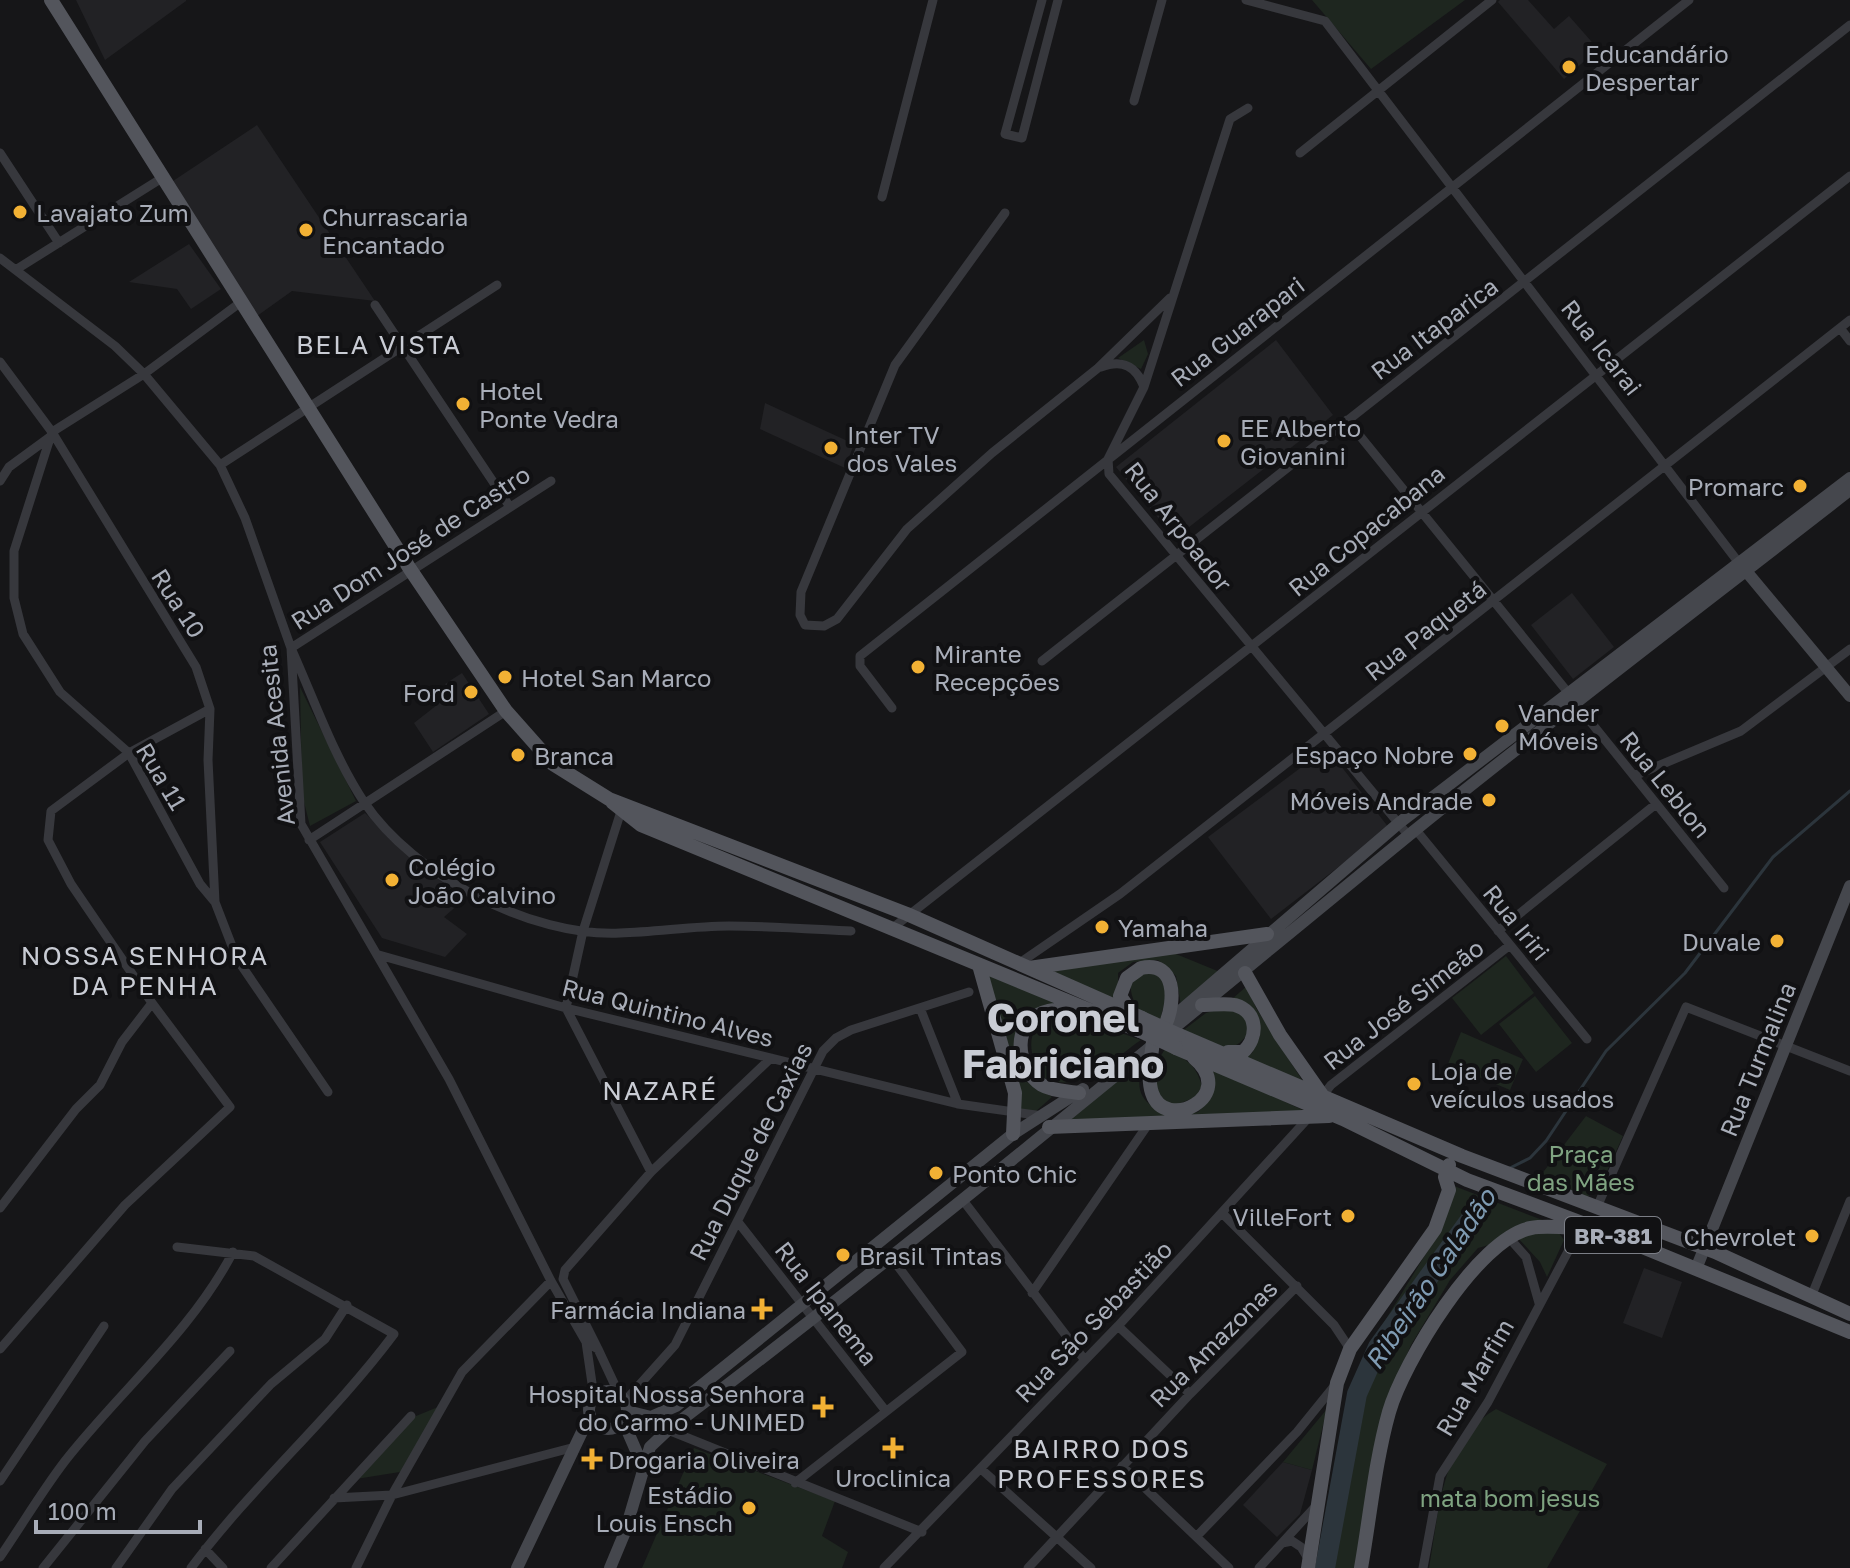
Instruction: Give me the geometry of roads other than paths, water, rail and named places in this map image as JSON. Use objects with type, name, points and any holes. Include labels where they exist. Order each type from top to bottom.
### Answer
[{"type":"main road","points":[[51,0],[410,569],[506,711],[553,764],[618,805],[641,825],[890,930],[1096,1012],[1139,1021]]},
{"type":"main road","points":[[624,1407],[651,1417],[676,1406],[1013,1134],[1047,1122],[1245,973],[1574,700],[1850,478]]},
{"type":"main road","points":[[1743,567],[1850,490]]},
{"type":"main road","name":"Rua Icarai","points":[[1743,567],[1850,696]]},
{"type":"main road","points":[[610,1568],[650,1447],[668,1430],[814,1319],[962,1199],[1079,1093],[1166,1023],[1399,823],[1574,700]]},
{"type":"main road","points":[[618,805],[907,914],[1316,1106],[1462,1156]]},
{"type":"main road","name":"Rua Turmalina","points":[[1696,1269],[1850,886]]},
{"type":"main road","points":[[1023,966],[1267,934]]},
{"type":"main road","points":[[979,965],[1005,1049],[1017,1113],[1013,1134]]},
{"type":"main road","points":[[1139,1021],[1126,1009],[1121,988],[1136,970],[1153,967],[1166,974],[1173,991],[1174,1004],[1166,1023]]},
{"type":"main road","points":[[1245,973],[1316,1106]]},
{"type":"main road","points":[[1181,1045],[1243,1052],[1253,1038],[1254,1026],[1238,1006],[1202,1005]]},
{"type":"main road","points":[[1079,1093],[1052,1089],[1033,1077],[1021,1053],[1019,1037],[1025,1026],[1049,1011],[1096,1012]]},
{"type":"main road","points":[[1153,1042],[1151,1092],[1156,1103],[1169,1109],[1195,1106],[1205,1096],[1209,1080],[1205,1069],[1181,1045]]},
{"type":"main road","points":[[1218,1050],[1445,1174]]},
{"type":"main road","points":[[1047,1122],[1149,1123],[1316,1106]]},
{"type":"main road","points":[[1309,1565],[1337,1383],[1350,1349],[1435,1229],[1449,1190],[1445,1174],[1448,1165],[1462,1156]]},
{"type":"main road","name":"BR-381","points":[[1462,1156],[1704,1248],[1850,1314]]},
{"type":"main road","name":"BR-381","points":[[1445,1174],[1601,1230],[1850,1332]]},
{"type":"main road","points":[[1361,1568],[1389,1410],[1418,1348],[1459,1286],[1483,1258],[1531,1228],[1601,1230]]},
{"type":"main road","points":[[517,1568],[590,1415],[594,1397],[605,1391],[624,1407],[668,1430]]},
{"type":"main road","points":[[590,1415],[596,1426],[607,1430],[624,1407]]},
{"type":"main road","points":[[624,1407],[644,1469]]},
{"type":"street","points":[[882,197],[933,0]]},
{"type":"street","points":[[1042,0],[1005,134],[1022,138],[1058,0]]},
{"type":"street","points":[[1134,101],[1162,0]]},
{"type":"street","name":"Rua Icarai","points":[[1246,0],[1325,21],[1743,567]]},
{"type":"street","points":[[1300,153],[1492,0]]},
{"type":"street","name":"Rua Guarapari","points":[[892,708],[860,666],[860,656],[1689,0]]},
{"type":"street","name":"Rua Itaparica","points":[[1042,661],[1850,25]]},
{"type":"street","name":"Rua Arpoador","points":[[1248,108],[1230,119],[1170,298],[1144,387],[1108,459],[1109,474],[1250,649],[1399,823],[1412,833]]},
{"type":"street","points":[[0,153],[59,243]]},
{"type":"street","name":"Rua Copacabana","points":[[890,930],[1250,649],[1421,510],[1597,378],[1850,176]]},
{"type":"street","points":[[0,267],[17,269],[162,178]]},
{"type":"street","points":[[1005,213],[895,365],[843,497],[805,580],[799,604],[805,625],[824,626],[837,619],[907,529],[992,453],[1098,368],[1170,298]]},
{"type":"street","name":"Avenida Acesita","points":[[0,258],[115,346],[144,374],[220,465],[245,518],[291,648],[301,824],[449,1079],[551,1281],[586,1342],[594,1397]]},
{"type":"street","points":[[220,465],[497,285]]},
{"type":"street","points":[[0,481],[9,467],[51,434],[144,374],[241,302]]},
{"type":"street","points":[[375,305],[510,507]]},
{"type":"street","name":"Rua Paquetá","points":[[1023,966],[1325,735],[1850,320]]},
{"type":"street","points":[[1840,328],[1850,341]]},
{"type":"street","points":[[1098,368],[1117,361],[1131,366],[1144,387]]},
{"type":"street","name":"Rua 10","points":[[0,362],[51,434],[196,667],[210,709],[208,760],[215,902]]},
{"type":"street","name":"Rua Leblon","points":[[1347,420],[1496,600],[1724,888]]},
{"type":"street","name":"Rua 11","points":[[51,434],[14,551],[14,598],[23,634],[60,692],[129,753],[200,884],[215,902],[237,959],[328,1092]]},
{"type":"street","name":"Rua Dom José de Castro","points":[[291,648],[551,481]]},
{"type":"street","points":[[291,648],[332,740],[365,803],[411,852],[459,888],[520,916],[583,931],[619,934],[732,926],[851,931]]},
{"type":"street","points":[[1634,776],[1741,731],[1850,649]]},
{"type":"street","points":[[0,1349],[125,1205],[230,1107],[152,1003],[54,854],[48,840],[51,811],[129,753],[210,709]]},
{"type":"street","points":[[309,840],[506,711]]},
{"type":"street","name":"Rua José Simeão","points":[[1498,931],[1656,804]]},
{"type":"street","points":[[618,805],[583,931],[566,1008],[651,1172]]},
{"type":"street","name":"Rua Iriri","points":[[1412,833],[1587,1039]]},
{"type":"street","name":"Rua José Simeão","points":[[1316,1106],[1510,945]]},
{"type":"street","name":"Rua Quintino Alves","points":[[379,955],[566,1008],[958,1104],[1017,1113],[1047,1122]]},
{"type":"street","name":"Rua Duque de Caxias","points":[[624,1407],[675,1345],[813,1068],[836,1038],[872,1021],[969,992]]},
{"type":"street","points":[[0,1208],[76,1109],[100,1085],[122,1042],[152,1003]]},
{"type":"street","points":[[1597,1207],[1686,1007],[1850,1071]]},
{"type":"street","points":[[920,1008],[958,1104]]},
{"type":"street","points":[[624,1407],[563,1279],[565,1270],[651,1172],[771,1058]]},
{"type":"street","name":"Rua São Sebastião","points":[[884,1568],[922,1532],[1223,1214],[1316,1106]]},
{"type":"street","points":[[1032,1293],[1149,1123]]},
{"type":"street","points":[[962,1199],[1084,1359]]},
{"type":"street","points":[[1811,1297],[1850,1201]]},
{"type":"street","points":[[1223,1214],[1334,1325],[1350,1349]]},
{"type":"street","points":[[1568,1219],[1580,1229]]},
{"type":"street","name":"Rua Ipanema","points":[[738,1222],[885,1410]]},
{"type":"street","name":"Rua Marfim","points":[[1423,1568],[1440,1476],[1488,1402],[1580,1229]]},
{"type":"street","points":[[1510,1239],[1526,1257],[1539,1303]]},
{"type":"street","points":[[177,1247],[254,1256],[295,1281],[347,1305],[394,1334],[364,1374],[191,1568]]},
{"type":"street","points":[[0,1557],[65,1462],[163,1346],[202,1306],[233,1252]]},
{"type":"street","points":[[795,1483],[962,1352],[891,1257]]},
{"type":"street","points":[[356,1568],[392,1495],[462,1372],[551,1281]]},
{"type":"street","name":"Rua Amazonas","points":[[1028,1568],[1190,1394],[1297,1286]]},
{"type":"street","points":[[116,1568],[172,1489],[271,1384],[325,1339],[347,1305]]},
{"type":"street","points":[[0,1481],[104,1326]]},
{"type":"street","points":[[1118,1326],[1190,1394]]},
{"type":"street","name":"Avenida Acesita","points":[[586,1342],[598,1349]]},
{"type":"street","points":[[43,1568],[145,1441],[230,1351]]},
{"type":"street","points":[[1197,1536],[1297,1432],[1337,1383]]},
{"type":"street","points":[[271,1568],[411,1416]]},
{"type":"street","points":[[668,1430],[922,1532]]},
{"type":"street","points":[[334,1498],[392,1495],[575,1447]]},
{"type":"street","points":[[1122,1466],[1229,1568]]},
{"type":"street","points":[[981,1469],[1091,1568]]},
{"type":"street","points":[[1259,1568],[1320,1501]]},
{"type":"street","points":[[1282,1543],[1292,1541],[1301,1547],[1309,1565]]},
{"type":"street","points":[[205,1549],[223,1568]]},
{"type":"waterway","name":"Ribeirão Caladão","points":[[1510,1168],[1530,1158],[1546,1141],[1606,1051],[1685,973],[1773,857],[1850,791]]},
{"type":"waterway","name":"Ribeirão Caladão","points":[[1480,1206],[1490,1192]]},
{"type":"waterway","name":"Ribeirão Caladão","points":[[1325,1568],[1357,1394],[1378,1347],[1480,1206]]},
{"type":"place","name":"Educandário Despertar","points":[[1569,67]]},
{"type":"place","name":"Lavajato Zum","points":[[20,212]]},
{"type":"place","name":"Churrascaria Encantado","points":[[306,230]]},
{"type":"place","name":"Hotel Ponte Vedra","points":[[463,404]]},
{"type":"place","name":"EE Alberto Giovanini","points":[[1224,441]]},
{"type":"place","name":"Inter TV dos Vales","points":[[831,448]]},
{"type":"place","name":"Promarc","points":[[1800,486]]},
{"type":"place","name":"Mirante Recepções","points":[[918,667]]},
{"type":"place","name":"Hotel San Marco","points":[[505,677]]},
{"type":"place","name":"Ford","points":[[471,692]]},
{"type":"place","name":"Vander Móveis","points":[[1502,726]]},
{"type":"place","name":"Espaço Nobre","points":[[1470,754]]},
{"type":"place","name":"Branca","points":[[518,755]]},
{"type":"place","name":"Móveis Andrade","points":[[1489,800]]},
{"type":"place","name":"Colégio João Calvino","points":[[392,880]]},
{"type":"place","name":"Yamaha","points":[[1102,927]]},
{"type":"place","name":"Duvale","points":[[1777,941]]},
{"type":"place","name":"Loja de veículos usados","points":[[1414,1084]]},
{"type":"place","name":"Ponto Chic","points":[[936,1173]]},
{"type":"place","name":"VilleFort","points":[[1348,1216]]},
{"type":"place","name":"Chevrolet","points":[[1812,1236]]},
{"type":"place","name":"Brasil Tintas","points":[[843,1255]]},
{"type":"place","name":"Farmácia Indiana","points":[[762,1309]]},
{"type":"place","name":"Hospital Nossa Senhora do Carmo - UNIMED","points":[[823,1407]]},
{"type":"place","name":"Uroclinica","points":[[893,1448]]},
{"type":"place","name":"Drogaria Oliveira","points":[[592,1459]]},
{"type":"place","name":"Estádio Louis Ensch","points":[[749,1508]]},
{"type":"district","name":"BELA VISTA","points":[[379,344]]},
{"type":"district","name":"NOSSA SENHORA DA PENHA","points":[[145,970]]},
{"type":"district","name":"Coronel Fabriciano","points":[[1063,1040]]},
{"type":"district","name":"NAZARÉ","points":[[660,1090]]},
{"type":"district","name":"BAIRRO DOS PROFESSORES","points":[[1102,1463]]},
{"type":"park label","name":"Praça das Mães","points":[[1581,1167]]},
{"type":"park label","name":"mata bom jesus","points":[[1510,1497]]}]
